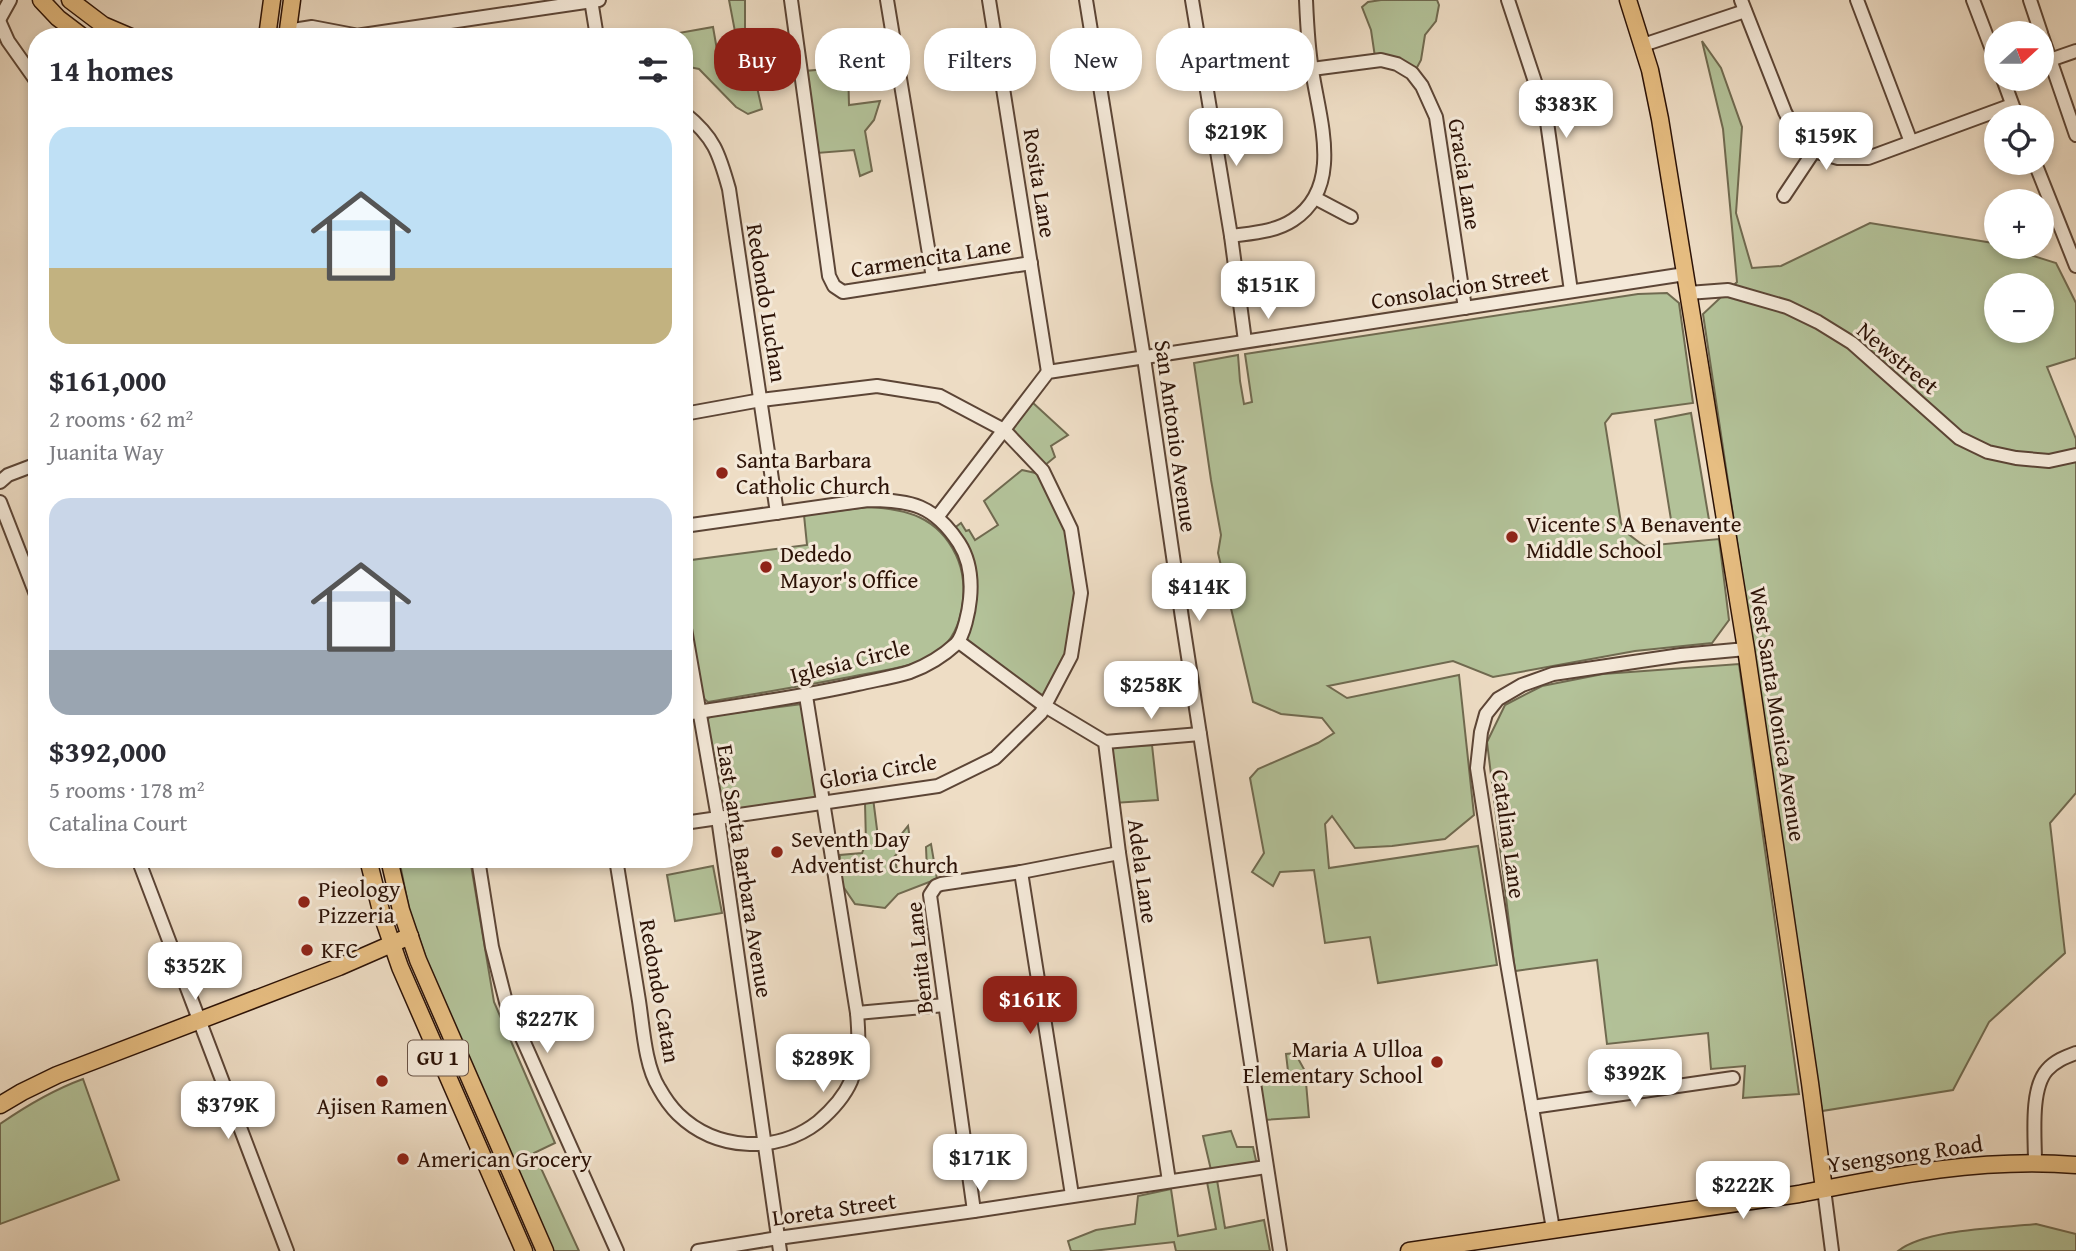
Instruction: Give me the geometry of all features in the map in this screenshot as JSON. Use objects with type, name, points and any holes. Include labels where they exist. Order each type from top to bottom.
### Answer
[{"type":"main road","points":[[41,0],[71,28]]},
{"type":"main road","points":[[70,0],[110,28]]},
{"type":"main road","points":[[264,28],[272,0]]},
{"type":"main road","points":[[288,28],[292,0]]},
{"type":"main road","name":"West Santa Monica Avenue","points":[[1628,0],[1656,95],[1746,649],[1824,1189]]},
{"type":"main road","name":"GU 1","points":[[370,868],[391,944],[523,1251]]},
{"type":"main road","name":"GU 1","points":[[391,868],[410,936],[429,988],[545,1251]]},
{"type":"main road","points":[[0,1105],[57,1075],[410,936]]},
{"type":"main road","name":"Ysengsong Road","points":[[1409,1251],[1959,1168],[2035,1162],[2076,1165]]},
{"type":"street","points":[[10,0],[0,21],[8,41],[28,69]]},
{"type":"street","points":[[406,28],[593,0],[596,28]]},
{"type":"street","name":"Carmencita Lane","points":[[790,0],[831,281],[838,289],[844,292],[1031,263]]},
{"type":"street","points":[[887,0],[933,278]]},
{"type":"street","name":"Rosita Lane","points":[[989,0],[1048,372]]},
{"type":"street","name":"San Antonio Avenue","points":[[1086,0],[1144,358],[1280,1251]]},
{"type":"street","points":[[1192,0],[1231,236],[1245,341]]},
{"type":"street","points":[[1306,0],[1308,28]]},
{"type":"street","points":[[1508,0],[1546,115],[1571,291]]},
{"type":"street","points":[[1857,0],[1911,142]]},
{"type":"street","points":[[1973,0],[1984,29]]},
{"type":"street","points":[[2030,0],[2037,21]]},
{"type":"street","points":[[1643,45],[1743,6],[1785,112],[1797,135],[1814,151],[1838,158],[1868,158],[1984,120]]},
{"type":"street","points":[[2054,59],[2076,51]]},
{"type":"street","name":"Gracia Lane","points":[[1314,69],[1381,60],[1397,64],[1412,73],[1422,86],[1436,117],[1465,307]]},
{"type":"street","points":[[2054,72],[2076,135]]},
{"type":"street","points":[[1231,236],[1275,229],[1305,211],[1315,198],[1323,178],[1325,149],[1314,86]]},
{"type":"street","name":"Redondo Luchan","points":[[693,120],[701,126],[720,155],[729,189],[778,513]]},
{"type":"street","points":[[1784,196],[1814,151]]},
{"type":"street","points":[[2040,175],[2073,250],[2076,266]]},
{"type":"street","points":[[1315,198],[1351,217]]},
{"type":"street","name":"Consolacion Street","points":[[1048,372],[1685,274]]},
{"type":"street","name":"Newstreet","points":[[1688,293],[1728,289],[1787,307],[1818,322],[1852,343],[1959,438],[1988,452],[2049,461],[2076,455]]},
{"type":"street","points":[[938,516],[1048,372]]},
{"type":"street","name":"Gloria Circle","points":[[693,412],[761,400],[877,386],[940,396],[1004,430],[1043,471],[1072,529],[1081,593],[1071,656],[1045,706],[995,758],[938,786],[693,822]]},
{"type":"street","points":[[0,482],[8,475],[28,467]]},
{"type":"street","points":[[693,525],[868,500],[897,500],[925,509],[938,516],[949,527],[965,552],[972,581],[969,610],[959,642],[1045,706],[1105,742],[1200,734]]},
{"type":"street","points":[[0,502],[28,574]]},
{"type":"street","name":"Iglesia Circle","points":[[693,712],[806,696],[911,671],[937,658],[959,642]]},
{"type":"street","name":"Catalina Lane","points":[[1553,1229],[1507,963],[1478,768],[1481,732],[1486,714],[1498,699],[1522,685],[1553,674],[1681,655],[1746,649]]},
{"type":"street","name":"East Santa Barbara Avenue","points":[[693,680],[718,818],[779,1245]]},
{"type":"street","name":"Redondo Catan","points":[[618,868],[647,1052],[657,1086],[677,1114],[705,1134],[738,1144],[773,1144],[805,1132],[832,1110],[851,1082],[859,1048],[857,1013],[806,696]]},
{"type":"street","name":"Adela Lane","points":[[1105,742],[1119,853],[1169,1181]]},
{"type":"street","name":"Benita Lane","points":[[974,1211],[930,900],[932,890],[941,884],[1119,853]]},
{"type":"street","points":[[141,868],[287,1251]]},
{"type":"street","points":[[479,868],[492,947],[506,1002],[617,1251]]},
{"type":"street","points":[[1021,872],[1072,1195]]},
{"type":"street","points":[[857,1013],[945,1005]]},
{"type":"street","points":[[2035,1162],[2038,1091],[2046,1071],[2062,1058],[2076,1053]]},
{"type":"street","points":[[1532,1108],[1733,1078]]},
{"type":"street","name":"Loreta Street","points":[[698,1251],[779,1245],[1072,1195],[1266,1167]]},
{"type":"street","points":[[1824,1189],[1832,1251]]},
{"type":"green space","points":[[729,0],[745,0],[745,28],[734,28]]},
{"type":"green space","points":[[1437,0],[1439,5],[1436,21],[1425,35],[1421,60],[1414,73],[1375,57],[1371,30],[1362,7],[1368,2]]},
{"type":"green space","points":[[713,27],[714,84],[699,69],[693,68],[693,30]]},
{"type":"green space","points":[[1702,41],[1721,68],[1742,127],[1736,213],[1752,268],[1781,266],[1870,223],[1984,242],[1984,259],[2043,259],[2056,263],[2076,303],[2076,358],[2047,367],[2076,439],[2076,793],[2050,823],[2065,953],[1989,1022],[1953,1090],[1822,1111],[1703,314],[1737,282],[1723,129]]},
{"type":"green space","points":[[815,70],[815,91],[849,91],[849,105],[880,101],[874,120],[865,131],[872,171],[860,176],[854,150],[817,153],[805,71]]},
{"type":"green space","points":[[720,91],[758,91],[762,109],[748,114],[736,107]]},
{"type":"green space","points":[[1667,293],[1679,303],[1693,403],[1612,414],[1605,423],[1621,523],[1627,533],[1644,546],[1719,539],[1729,620],[1712,643],[1635,651],[1493,677],[1453,661],[1328,686],[1347,698],[1459,675],[1474,815],[1445,839],[1355,848],[1332,816],[1325,824],[1329,868],[1478,846],[1497,965],[1378,983],[1370,937],[1325,943],[1314,870],[1280,872],[1273,886],[1252,872],[1264,853],[1250,778],[1258,769],[1318,743],[1334,733],[1322,718],[1281,714],[1253,702],[1218,553],[1221,535],[1194,363],[1238,355],[1244,404],[1252,402],[1245,354],[1638,294]]},
{"type":"green space","points":[[1032,402],[1068,435],[1051,446],[1055,457],[1044,466],[1010,430]]},
{"type":"green space","points":[[1691,413],[1709,520],[1672,526],[1655,420]]},
{"type":"green space","points":[[1022,470],[1040,474],[1070,530],[1078,592],[1069,655],[1042,702],[961,641],[975,580],[953,529],[961,523],[975,540],[998,525],[984,501]]},
{"type":"green space","points":[[868,507],[908,513],[931,524],[949,542],[961,568],[963,596],[958,624],[943,647],[915,663],[708,702],[702,697],[693,642],[693,560],[807,545],[804,515]]},
{"type":"green space","points":[[1739,664],[1799,1094],[1743,1098],[1745,1066],[1711,1069],[1708,1033],[1607,1044],[1597,960],[1515,971],[1487,742],[1505,705],[1542,686],[1603,674]]},
{"type":"green space","points":[[802,704],[817,799],[724,812],[718,803],[706,722],[710,716]]},
{"type":"green space","points":[[1152,745],[1158,800],[1114,803],[1109,747]]},
{"type":"green space","points":[[873,798],[879,845],[892,846],[908,826],[910,839],[894,857],[898,873],[927,870],[926,847],[931,844],[937,879],[898,894],[885,908],[855,904],[838,879],[840,855],[862,853],[866,843],[865,803]]},
{"type":"green space","points":[[713,866],[722,913],[675,921],[667,875]]},
{"type":"green space","points":[[401,868],[472,868],[494,1002],[555,1143],[534,1153],[579,1251],[552,1251],[427,961],[409,909]]},
{"type":"green space","points":[[1295,1053],[1305,1071],[1309,1117],[1263,1120],[1257,1075],[1288,1071],[1286,1054]]},
{"type":"green space","points":[[83,1079],[119,1180],[0,1224],[0,1124],[40,1099]]},
{"type":"green space","points":[[1231,1131],[1237,1147],[1253,1147],[1257,1165],[1211,1170],[1203,1136]]},
{"type":"green space","points":[[1217,1180],[1225,1228],[1264,1220],[1270,1251],[1176,1251],[1174,1242],[1071,1251],[1068,1241],[1096,1230],[1135,1224],[1138,1196],[1171,1189],[1178,1236],[1216,1229],[1207,1182]]},
{"type":"green space","points":[[2036,1224],[2076,1234],[2076,1251],[1898,1251],[1926,1238],[1944,1234]]},
{"type":"place","name":"Santa Barbara Catholic Church","points":[[722,473]]},
{"type":"place","name":"Vicente S A Benavente Middle School","points":[[1512,537]]},
{"type":"place","name":"Dededo Mayor's Office","points":[[766,567]]},
{"type":"place","name":"Seventh Day Adventist Church","points":[[777,852]]},
{"type":"place","name":"Pieology Pizzeria","points":[[304,902]]},
{"type":"place","name":"KFC","points":[[307,950]]},
{"type":"place","name":"Maria A Ulloa Elementary School","points":[[1437,1062]]},
{"type":"place","name":"Ajisen Ramen","points":[[382,1081]]},
{"type":"place","name":"American Grocery","points":[[403,1159]]}]
